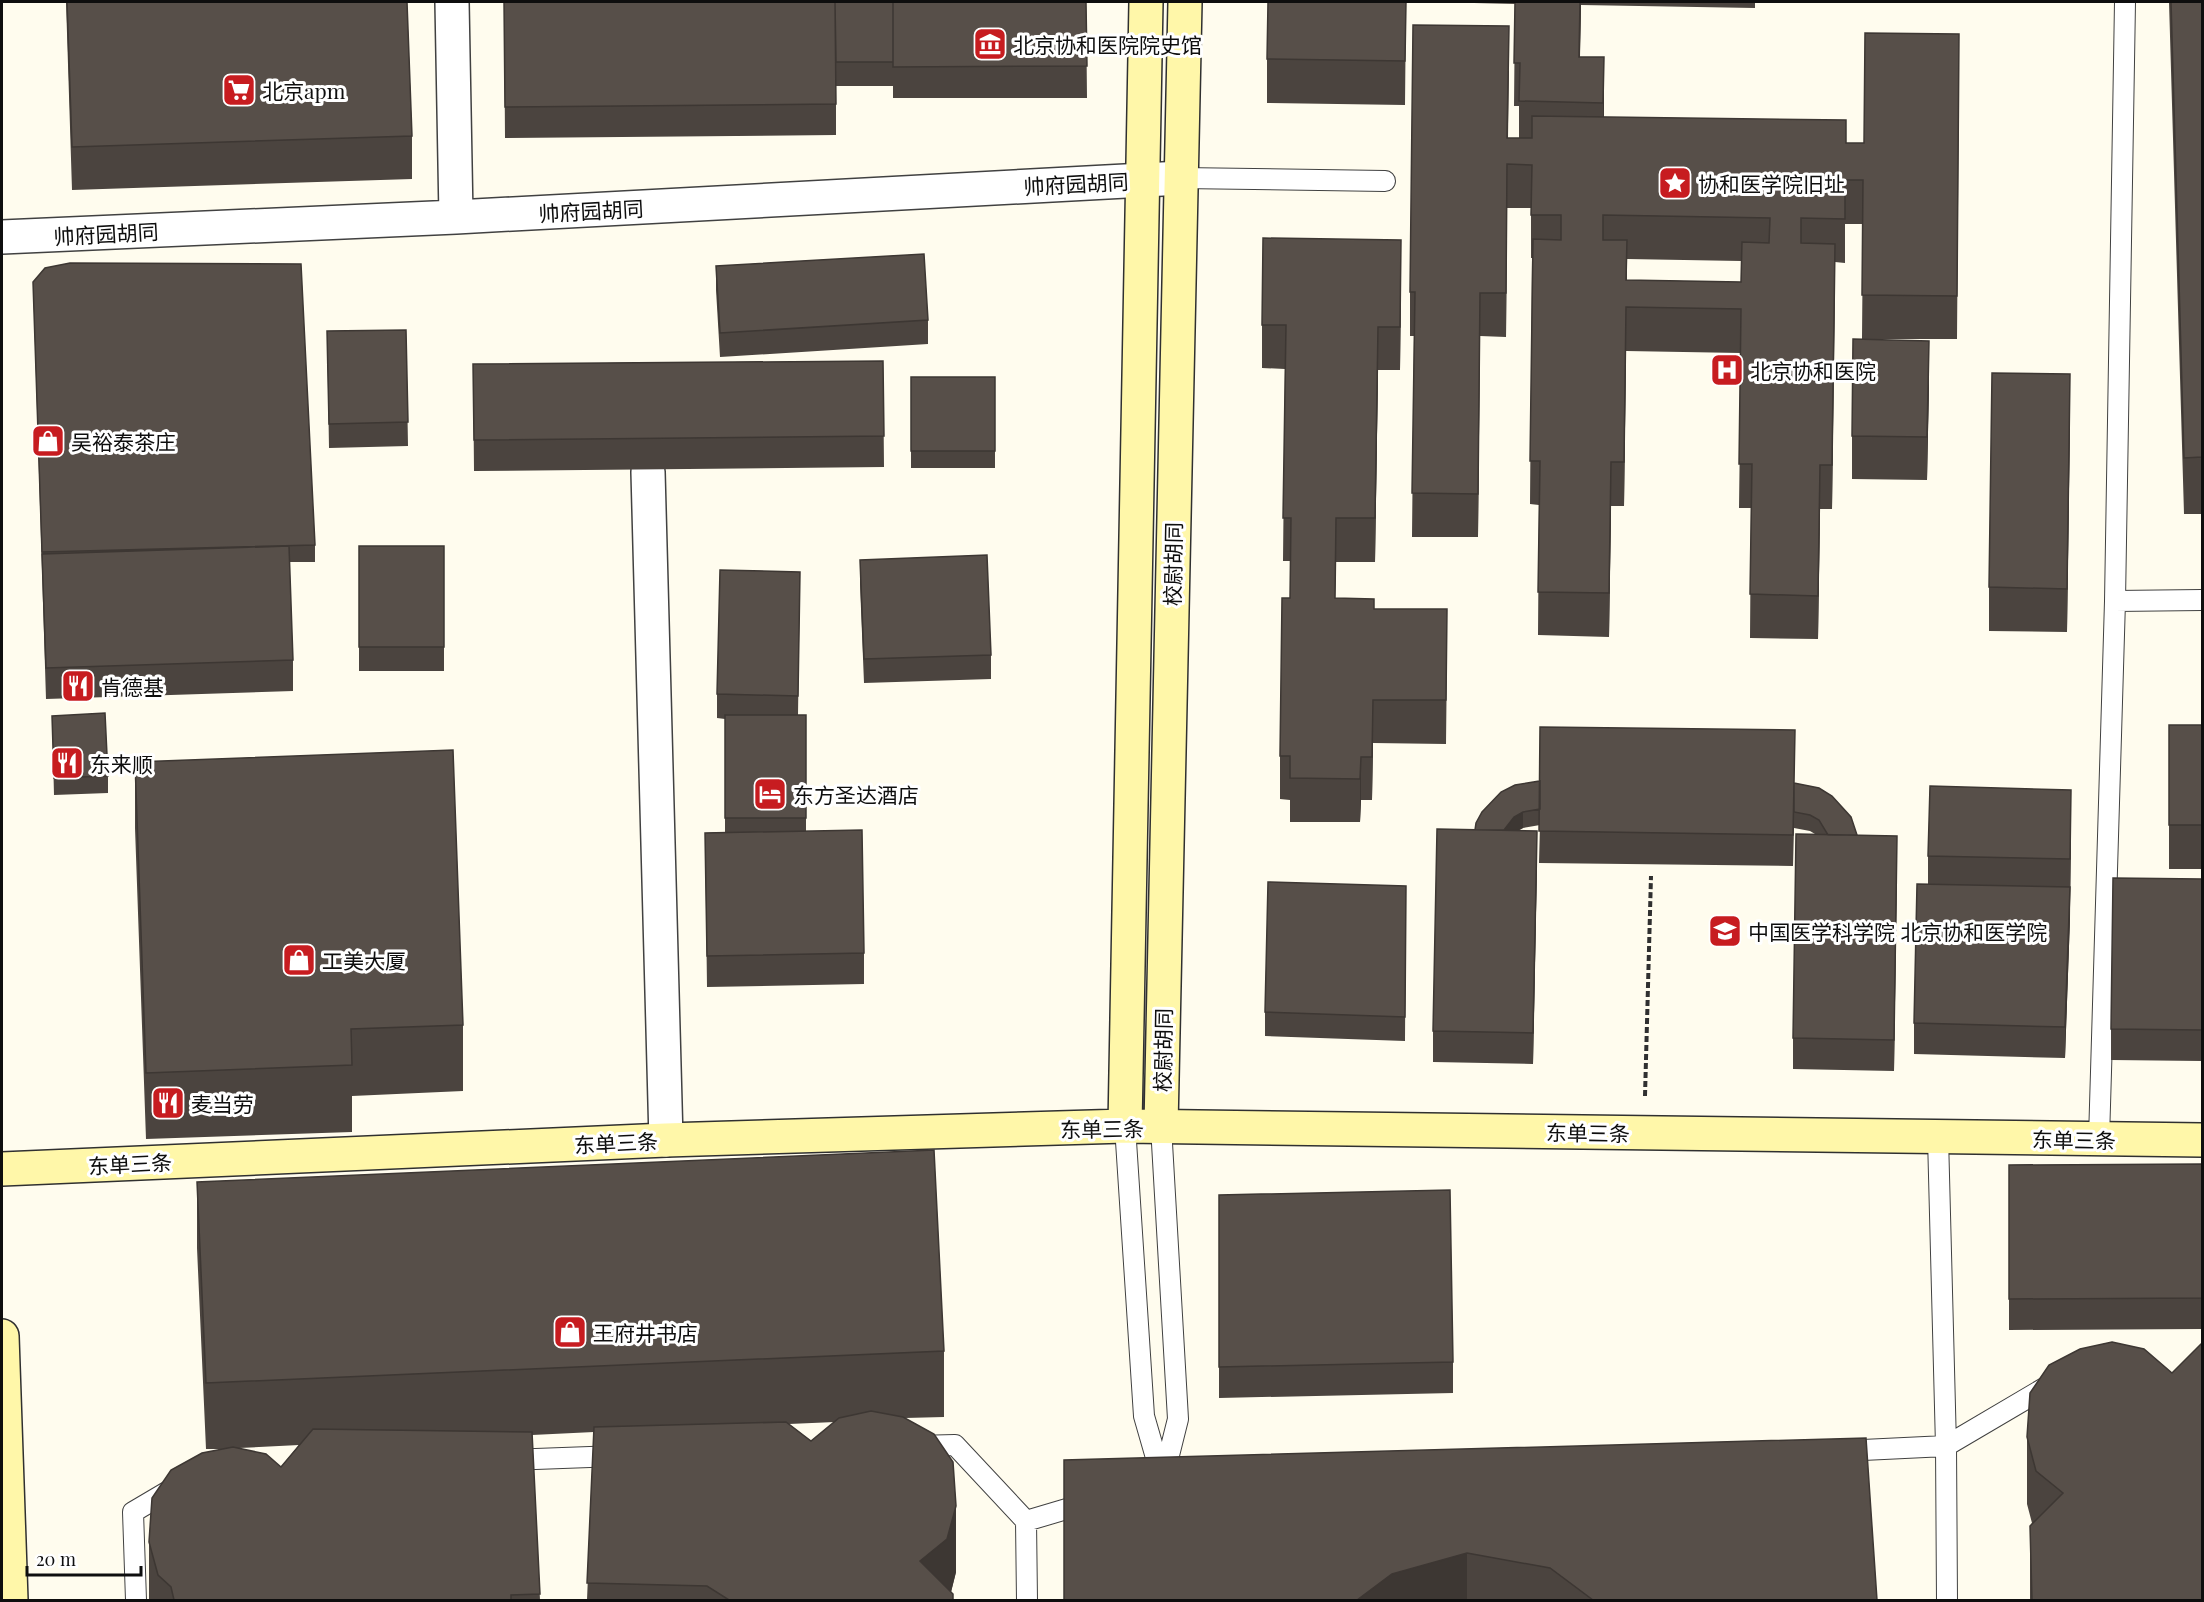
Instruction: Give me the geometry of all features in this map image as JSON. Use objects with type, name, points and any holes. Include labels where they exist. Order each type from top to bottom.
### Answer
[{"type":"street","points":[[452,2],[456,217]]},
{"type":"street","name":"校尉胡同","points":[[1125,1126],[1146,2]]},
{"type":"street","name":"校尉胡同","points":[[1161,1126],[1185,2]]},
{"type":"street","name":"帅府园胡同","points":[[2,237],[456,217],[1181,178]]},
{"type":"street","points":[[648,472],[666,1140]]},
{"type":"street","name":"东单三条","points":[[2,1169],[666,1140],[1125,1126],[2202,1140]]},
{"type":"street","points":[[2,1336],[11,1600]]},
{"type":"lane","points":[[2098,1139],[2115,601],[2125,2]]},
{"type":"lane","points":[[1181,178],[1385,181]]},
{"type":"lane","points":[[2115,601],[2202,600]]},
{"type":"lane","points":[[1125,1126],[1144,1416],[1163,1482]]},
{"type":"lane","points":[[1161,1126],[1178,1419],[1163,1482]]},
{"type":"lane","points":[[1938,1137],[1946,1446],[1947,1600]]},
{"type":"lane","points":[[1827,1452],[1946,1446],[2053,1383],[2076,1383]]},
{"type":"lane","points":[[895,1447],[955,1445],[1026,1521],[1027,1600]]},
{"type":"lane","points":[[491,1460],[634,1456]]},
{"type":"lane","points":[[1140,1488],[1163,1482],[1186,1480]]},
{"type":"lane","points":[[136,1600],[133,1512],[185,1482]]},
{"type":"lane","points":[[1026,1521],[1106,1498]]},
{"type":"path","points":[[1644,1133],[1652,876]]},
{"type":"building","name":"北京apm","points":[[67,2],[407,2],[412,136],[72,147]]},
{"type":"building","points":[[504,2],[835,2],[836,104],[505,107]]},
{"type":"building","points":[[835,2],[893,2],[893,62],[836,62]]},
{"type":"building","name":"北京协和医院院史馆","points":[[893,2],[1086,2],[1087,66],[893,67]]},
{"type":"building","points":[[1268,2],[1406,2],[1405,61],[1267,59]]},
{"type":"building","points":[[1515,2],[1580,2],[1579,57],[1604,57],[1603,103],[1519,101],[1520,63],[1514,63]]},
{"type":"building","points":[[2171,2],[2202,2],[2202,457],[2184,458]]},
{"type":"building","points":[[1413,25],[1509,26],[1507,138],[1532,138],[1532,116],[1846,120],[1846,143],[1864,143],[1865,33],[1959,34],[1957,296],[1862,295],[1863,180],[1845,180],[1845,219],[1801,218],[1801,243],[1835,244],[1832,465],[1820,465],[1818,596],[1750,594],[1752,464],[1739,464],[1741,309],[1626,307],[1624,462],[1611,462],[1609,593],[1538,592],[1540,461],[1530,461],[1533,239],[1561,240],[1561,215],[1531,215],[1532,165],[1507,164],[1506,293],[1480,293],[1478,494],[1412,493],[1415,292],[1410,292]],"holes":[[[1603,215],[1770,218],[1769,243],[1742,242],[1741,282],[1626,280],[1627,240],[1603,240]]]},
{"type":"building","points":[[1263,238],[1401,240],[1400,327],[1378,327],[1375,518],[1336,518],[1335,598],[1374,599],[1374,609],[1447,609],[1446,700],[1373,700],[1372,757],[1361,757],[1360,779],[1290,778],[1290,756],[1280,756],[1282,598],[1290,598],[1291,518],[1283,518],[1286,325],[1262,325]]},
{"type":"building","points":[[924,254],[928,320],[720,333],[716,266]]},
{"type":"building","points":[[70,263],[301,264],[315,545],[42,552],[33,282],[45,268]]},
{"type":"building","points":[[406,330],[408,422],[329,424],[327,331]]},
{"type":"building","points":[[1853,339],[1929,341],[1927,437],[1852,436]]},
{"type":"building","points":[[883,361],[884,436],[474,440],[473,364]]},
{"type":"building","points":[[1992,373],[2070,374],[2067,589],[1989,587]]},
{"type":"building","points":[[911,377],[995,377],[995,451],[911,451]]},
{"type":"building","points":[[289,546],[293,660],[46,668],[42,554]]},
{"type":"building","points":[[359,546],[444,546],[444,647],[359,647]]},
{"type":"building","points":[[987,555],[991,655],[864,659],[860,560]]},
{"type":"building","points":[[720,570],[800,572],[798,696],[717,694]]},
{"type":"building","points":[[105,713],[108,776],[54,778],[52,716]]},
{"type":"building","points":[[725,715],[806,715],[806,818],[725,818]]},
{"type":"building","points":[[2169,725],[2202,725],[2202,825],[2169,825]]},
{"type":"building","points":[[1540,727],[1795,730],[1793,835],[1539,831]]},
{"type":"building","name":"工美大厦","points":[[453,750],[463,1025],[351,1029],[352,1065],[146,1073],[135,762]]},
{"type":"building","points":[[1540,781],[1540,809],[1523,812],[1514,817],[1504,830],[1475,830],[1482,812],[1501,792],[1515,785]]},
{"type":"building","points":[[1794,783],[1819,788],[1832,796],[1851,817],[1857,835],[1828,835],[1819,820],[1810,815],[1794,812]]},
{"type":"building","points":[[1930,786],[2071,790],[2070,859],[1928,856]]},
{"type":"building","points":[[1437,829],[1537,831],[1533,1033],[1433,1031]]},
{"type":"building","points":[[862,830],[864,953],[707,956],[705,833]]},
{"type":"building","points":[[1796,834],[1897,836],[1894,1040],[1793,1038]]},
{"type":"building","points":[[2113,878],[2202,879],[2202,1030],[2111,1029]]},
{"type":"building","points":[[1268,882],[1406,886],[1405,1017],[1265,1012]]},
{"type":"building","points":[[1917,884],[2070,887],[2065,1027],[1914,1023]]},
{"type":"building","name":"王府井书店","points":[[934,1150],[944,1351],[206,1383],[197,1182]]},
{"type":"building","points":[[2202,1164],[2202,1298],[2009,1299],[2009,1165]]},
{"type":"building","points":[[1450,1190],[1453,1362],[1219,1367],[1219,1195]]},
{"type":"building","points":[[2112,1342],[2144,1349],[2172,1373],[2202,1343],[2202,1600],[2032,1600],[2030,1526],[2063,1493],[2036,1471],[2027,1437],[2030,1393],[2049,1365],[2080,1349]]},
{"type":"building","points":[[871,1411],[903,1417],[934,1434],[953,1462],[956,1506],[947,1539],[920,1561],[953,1594],[953,1600],[729,1600],[707,1586],[587,1583],[594,1427],[786,1422],[811,1441],[839,1418]]},
{"type":"building","points":[[313,1429],[532,1432],[540,1594],[511,1595],[511,1600],[174,1600],[171,1587],[158,1575],[149,1542],[152,1498],[171,1470],[202,1453],[233,1447],[266,1454],[281,1467]]},
{"type":"building","points":[[1866,1438],[1877,1600],[1593,1600],[1550,1568],[1467,1553],[1392,1574],[1357,1600],[1064,1600],[1064,1460]]},
{"type":"place","name":"北京协和医院院史馆","points":[[990,44]]},
{"type":"place","name":"北京apm","points":[[239,90]]},
{"type":"place","name":"协和医学院旧址","points":[[1675,183]]},
{"type":"place","name":"北京协和医院","points":[[1727,370]]},
{"type":"place","name":"吴裕泰茶庄","points":[[48,441]]},
{"type":"place","name":"肯德基","points":[[78,686]]},
{"type":"place","name":"东来顺","points":[[67,763]]},
{"type":"place","name":"东方圣达酒店","points":[[770,794]]},
{"type":"place","name":"中国医学科学院 北京协和医学院","points":[[1725,931]]},
{"type":"place","name":"工美大厦","points":[[299,960]]},
{"type":"place","name":"麦当劳","points":[[168,1103]]},
{"type":"place","name":"王府井书店","points":[[570,1332]]}]
